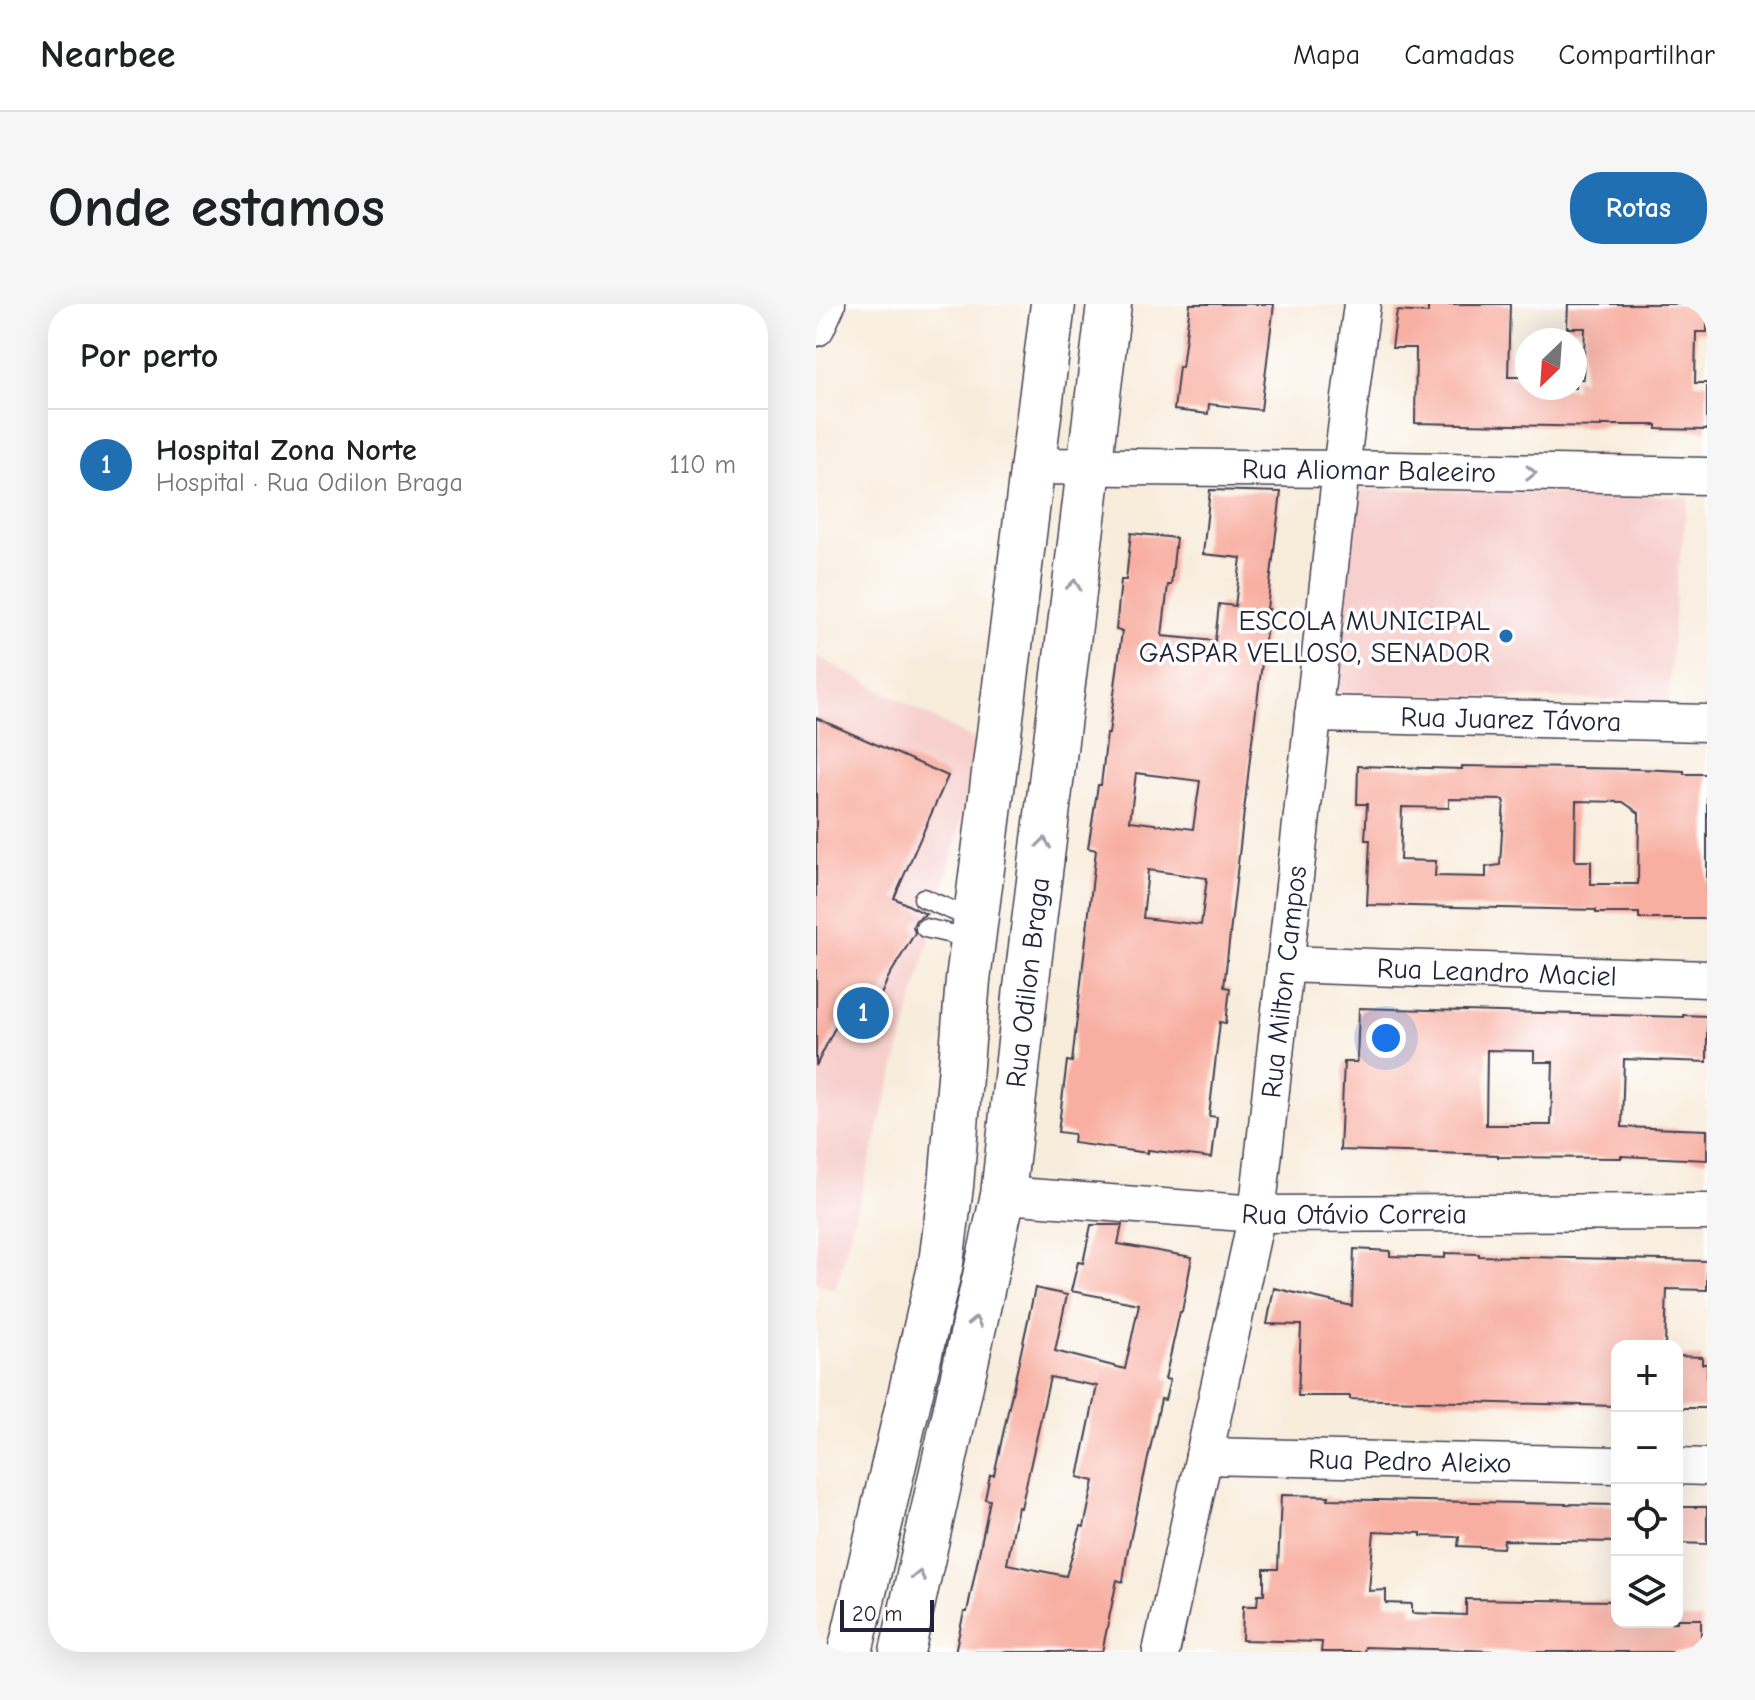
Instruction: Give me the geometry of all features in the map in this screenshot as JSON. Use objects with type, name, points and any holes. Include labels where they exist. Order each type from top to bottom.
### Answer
[{"type":"street","points":[[816,328],[827,304]]},
{"type":"street","name":"Rua Odilon Braga","points":[[850,1652],[941,1263],[974,929],[1053,304]]},
{"type":"street","name":"Rua Odilon Braga","points":[[902,1652],[1003,1195],[1109,304]]},
{"type":"street","name":"Rua Milton Campos","points":[[1161,1652],[1257,1214],[1362,304]]},
{"type":"street","name":"Rua Aliomar Baleeiro","points":[[1033,466],[1707,476]]},
{"type":"street","name":"Rua Juarez Távora","points":[[1313,714],[1707,723]]},
{"type":"street","name":"Rua Leandro Maciel","points":[[1285,964],[1707,979]]},
{"type":"street","name":"Rua Otávio Correia","points":[[1003,1195],[1257,1214],[1707,1212]]},
{"type":"street","name":"Rua Pedro Aleixo","points":[[1204,1456],[1611,1465]]},
{"type":"street","points":[[1683,1466],[1707,1467]]},
{"type":"lane","points":[[923,898],[974,929]]},
{"type":"lane","points":[[925,928],[974,929]]},
{"type":"shaded area","name":"ESCOLA MUNICIPAL GASPAR VELLOSO, SENADOR","points":[[1359,489],[1688,497],[1677,580],[1668,701],[1331,693]]},
{"type":"shaded area","points":[[816,656],[982,744],[835,1290],[816,1282]]},
{"type":"building","points":[[1190,304],[1274,304],[1261,410],[1209,404],[1208,414],[1174,410]]},
{"type":"building","points":[[1428,304],[1510,304],[1508,377],[1515,377],[1515,400],[1587,400],[1587,328],[1567,328],[1568,304],[1707,304],[1707,332],[1696,332],[1695,383],[1707,383],[1707,430],[1657,429],[1657,425],[1601,427],[1415,423],[1416,348],[1392,348],[1397,311],[1428,313]]},
{"type":"building","points":[[1210,490],[1281,492],[1224,987],[1230,988],[1226,1023],[1220,1022],[1209,1116],[1217,1117],[1212,1158],[1073,1143],[1074,1134],[1058,1132],[1067,1061],[1072,1062],[1096,850],[1088,848],[1109,734],[1122,631],[1116,630],[1121,580],[1126,580],[1131,533],[1176,538],[1162,636],[1215,641],[1219,604],[1235,606],[1241,558],[1203,554]],"holes":[[[1136,773],[1200,781],[1193,829],[1130,821]],[[1148,870],[1207,878],[1201,925],[1143,918]]]},
{"type":"building","points":[[816,718],[948,776],[894,898],[926,914],[916,920],[913,926],[915,933],[888,978],[878,1002],[852,993],[816,1066]]},
{"type":"building","points":[[1358,766],[1640,769],[1707,774],[1707,919],[1639,919],[1639,913],[1596,913],[1596,910],[1367,905],[1370,840],[1365,840],[1367,804],[1357,804]],"holes":[[[1449,799],[1504,800],[1500,865],[1486,867],[1486,877],[1435,876],[1436,861],[1400,860],[1402,807],[1449,808]],[[1576,801],[1623,802],[1639,813],[1638,884],[1591,884],[1591,861],[1575,861]]]},
{"type":"building","points":[[1359,1008],[1707,1016],[1707,1062],[1624,1059],[1622,1127],[1707,1130],[1707,1160],[1621,1156],[1498,1157],[1340,1150],[1344,1062],[1357,1062]],"holes":[[[1487,1050],[1534,1051],[1534,1062],[1553,1062],[1551,1125],[1486,1125]]]},
{"type":"building","points":[[1091,1225],[1122,1225],[1118,1244],[1192,1257],[1165,1379],[1170,1380],[1165,1400],[1161,1399],[1123,1582],[1117,1580],[1102,1652],[955,1652],[964,1612],[967,1612],[990,1500],[985,1499],[990,1475],[994,1475],[1035,1288],[1067,1295],[1055,1351],[1125,1369],[1139,1304],[1071,1291],[1078,1262],[1083,1263]],"holes":[[[1050,1377],[1097,1386],[1078,1477],[1094,1481],[1084,1527],[1081,1526],[1066,1576],[1007,1564]]]},
{"type":"building","points":[[1354,1249],[1390,1251],[1390,1256],[1445,1258],[1445,1253],[1707,1261],[1707,1290],[1667,1289],[1665,1340],[1611,1340],[1611,1406],[1298,1396],[1301,1325],[1267,1324],[1274,1288],[1352,1306]]},
{"type":"building","points":[[1683,1356],[1702,1357],[1702,1364],[1707,1364],[1707,1408],[1683,1408]]},
{"type":"building","points":[[1281,1495],[1329,1496],[1328,1499],[1611,1505],[1611,1542],[1504,1540],[1503,1548],[1458,1546],[1459,1537],[1374,1531],[1369,1591],[1386,1590],[1386,1603],[1412,1604],[1412,1613],[1466,1615],[1466,1599],[1611,1601],[1611,1628],[1683,1628],[1683,1619],[1701,1619],[1701,1652],[1530,1652],[1365,1647],[1364,1652],[1321,1652],[1322,1642],[1242,1640],[1243,1606],[1257,1606],[1258,1594],[1264,1594],[1264,1569],[1278,1569]]},
{"type":"building","points":[[1683,1507],[1707,1507],[1707,1544],[1683,1543]]},
{"type":"place","name":"ESCOLA MUNICIPAL GASPAR VELLOSO, SENADOR","points":[[1506,636]]},
{"type":"place","name":"Hospital Zona Norte","points":[[863,1013]]}]
